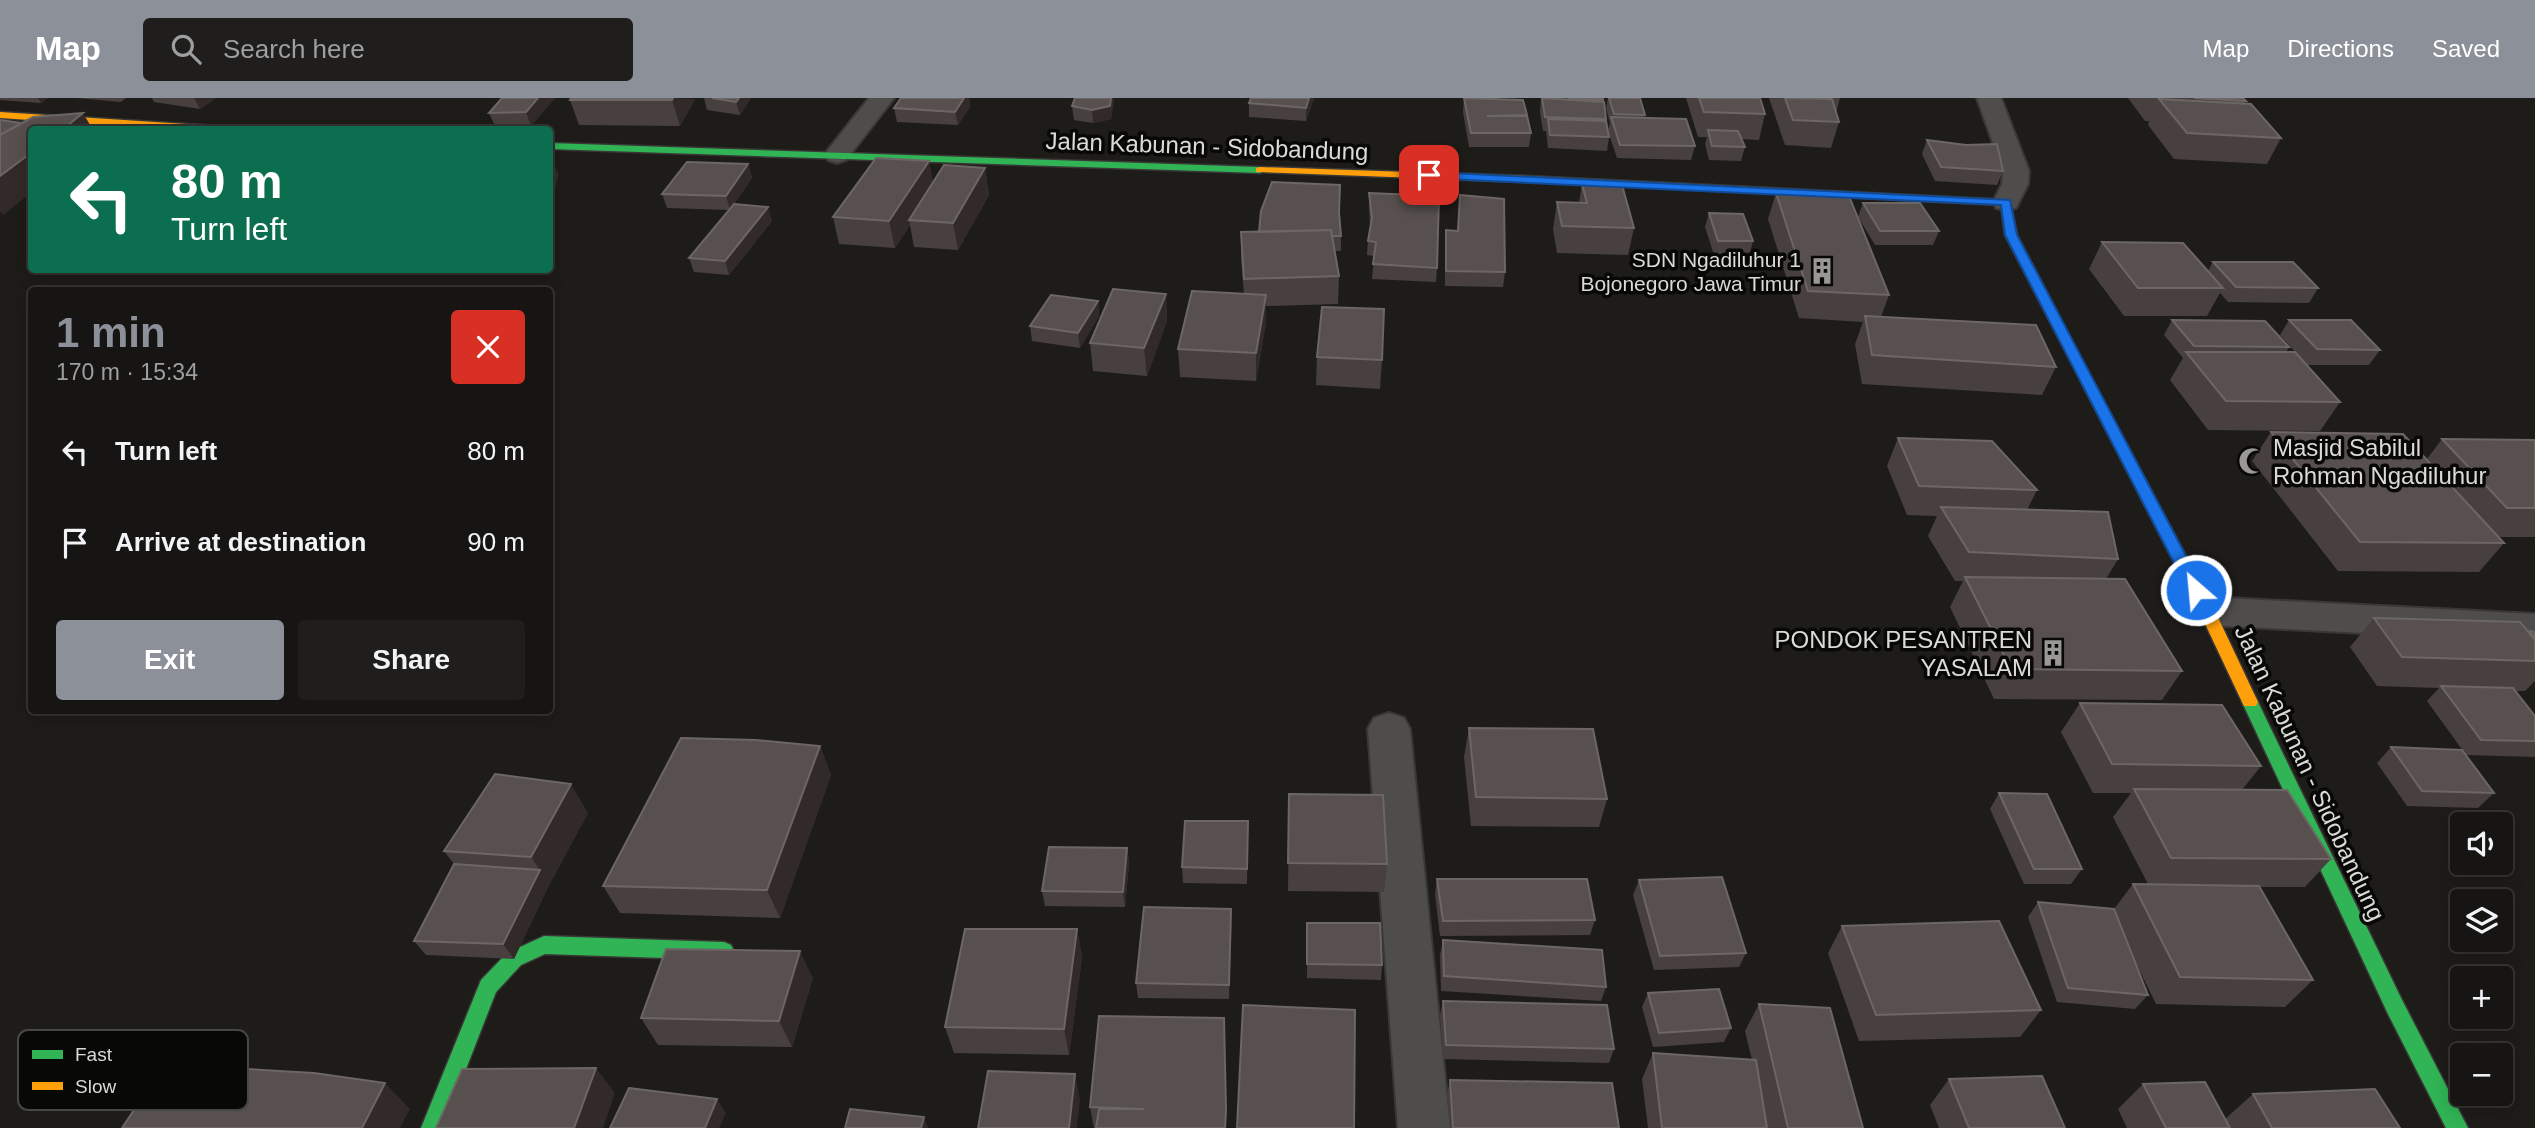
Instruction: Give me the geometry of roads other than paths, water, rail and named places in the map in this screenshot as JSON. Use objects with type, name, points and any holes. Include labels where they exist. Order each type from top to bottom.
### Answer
[{"type":"street","points":[[837,155],[882,98]]},
{"type":"street","points":[[1989,98],[2016,171],[2015,184],[2006,202]]},
{"type":"street","points":[[0,115],[171,126]]},
{"type":"street","name":"Jalan Kabunan - Sidobandung","points":[[553,146],[1670,185],[2006,202],[2011,235],[2207,611],[2395,1007],[2457,1128]]},
{"type":"street","points":[[2207,611],[2535,628]]},
{"type":"street","points":[[1389,729],[1424,1128]]},
{"type":"street","points":[[432,1128],[488,986],[514,959],[544,945],[734,951]]},
{"type":"place","name":"SDN Ngadiluhur 1 Bojonegoro Jawa Timur","points":[[1822,271]]},
{"type":"place","name":"Masjid Sabilul Rohman Ngadiluhur","points":[[2252,461]]},
{"type":"place","name":"PONDOK PESANTREN YASALAM","points":[[2053,653]]}]
